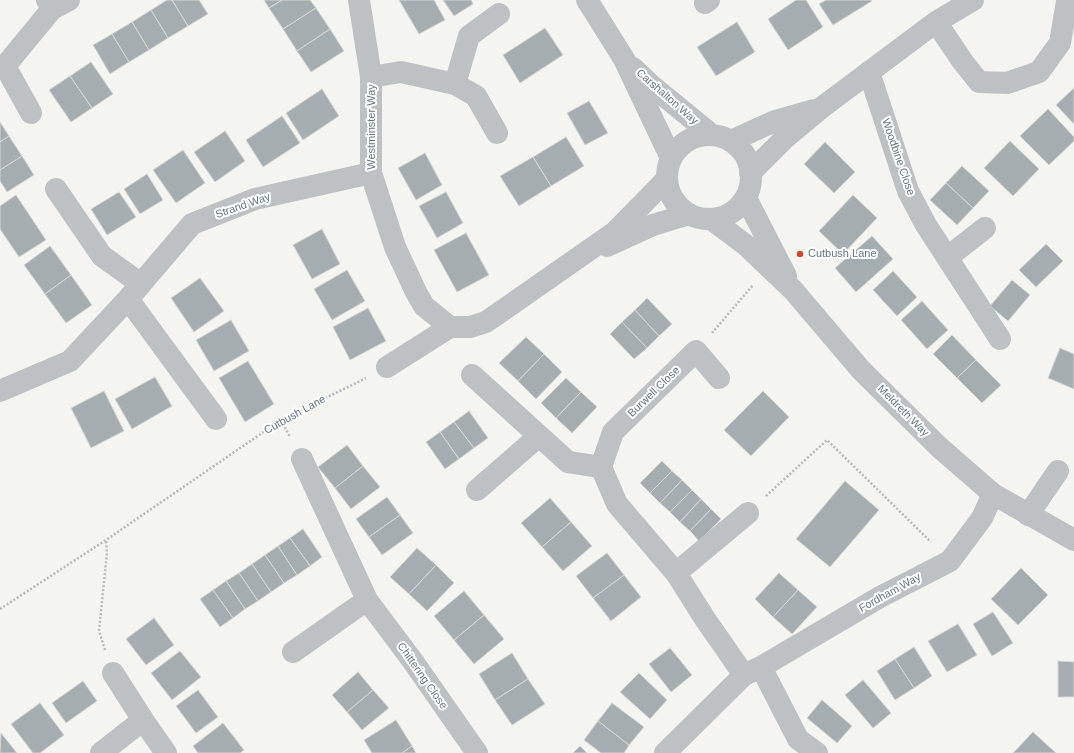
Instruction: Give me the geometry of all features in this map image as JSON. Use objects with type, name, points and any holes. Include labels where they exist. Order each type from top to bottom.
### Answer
[{"type":"street","name":"Westminster Way","points":[[359,0],[371,77],[371,173],[395,247],[416,292],[424,306],[450,327]]},
{"type":"street","name":"Carshalton Way","points":[[588,0],[624,59],[669,168]]},
{"type":"street","points":[[750,173],[785,138],[821,108],[936,22],[973,0]]},
{"type":"street","points":[[936,22],[963,62],[979,82],[1007,83],[1039,72],[1060,43],[1067,1]]},
{"type":"street","points":[[31,113],[5,66],[56,3]]},
{"type":"street","points":[[455,84],[469,36],[499,14]]},
{"type":"street","name":"Carshalton Way","points":[[624,59],[652,86],[721,138]]},
{"type":"street","points":[[371,77],[401,72],[455,84],[476,96],[497,133]]},
{"type":"street","name":"Woodbine Close","points":[[869,72],[908,191],[926,225],[1000,339]]},
{"type":"street","points":[[721,138],[821,108]]},
{"type":"street","points":[[387,367],[450,327],[470,327],[486,322],[615,232],[669,168],[683,143],[696,136],[721,138],[738,146],[746,158],[750,173],[750,184],[746,198],[735,210],[722,217],[711,219],[698,218],[689,214],[674,202],[668,188],[669,168]]},
{"type":"street","name":"Strand Way","points":[[0,391],[70,361],[135,291],[192,224],[255,199],[371,173]]},
{"type":"street","points":[[56,189],[102,256],[135,291],[216,419]]},
{"type":"street","name":"Meldreth Way","points":[[746,198],[793,290]]},
{"type":"street","points":[[580,256],[622,240],[653,225],[689,214]]},
{"type":"street","name":"Meldreth Way","points":[[711,219],[747,246],[793,290],[862,370],[939,447],[993,494],[1074,540]]},
{"type":"street","points":[[948,258],[985,228]]},
{"type":"street","points":[[696,351],[719,378]]},
{"type":"street","name":"Burwell Close","points":[[601,467],[613,432],[696,351]]},
{"type":"street","points":[[472,375],[568,462],[601,467],[617,504],[676,573],[705,619],[752,671],[798,739],[817,753]]},
{"type":"street","points":[[477,490],[539,436]]},
{"type":"street","name":"Chittering Close","points":[[302,459],[367,600],[412,660],[477,753]]},
{"type":"street","points":[[1028,515],[1058,470]]},
{"type":"street","name":"Fordham Way","points":[[666,753],[752,671],[880,597],[950,561],[982,518],[993,494]]},
{"type":"street","points":[[676,573],[748,513]]},
{"type":"street","points":[[293,652],[367,600]]},
{"type":"street","points":[[113,673],[166,753]]},
{"type":"street","points":[[101,753],[143,720]]},
{"type":"path","points":[[696,351],[755,283]]},
{"type":"path","name":"Cutbush Lane","points":[[0,609],[106,540],[281,420],[387,367]]},
{"type":"path","points":[[748,513],[827,440],[950,561]]},
{"type":"path","points":[[106,540],[108,553],[99,631],[113,673]]},
{"type":"building","points":[[167,0],[172,0],[188,26],[168,38],[151,10]]},
{"type":"building","points":[[172,0],[199,0],[208,14],[188,26]]},
{"type":"building","points":[[264,0],[282,0],[269,8]]},
{"type":"building","points":[[282,0],[310,0],[316,8],[283,29],[269,8]]},
{"type":"building","points":[[399,0],[434,0],[445,20],[419,34]]},
{"type":"building","points":[[443,0],[471,0],[473,4],[454,16]]},
{"type":"building","points":[[796,0],[806,0],[823,27],[788,50],[768,19]]},
{"type":"building","points":[[826,0],[872,1],[833,25],[819,4]]},
{"type":"building","points":[[316,8],[330,29],[297,51],[283,29]]},
{"type":"building","points":[[151,10],[168,38],[149,50],[132,22]]},
{"type":"building","points":[[132,22],[149,50],[129,62],[112,34]]},
{"type":"building","points":[[737,22],[755,52],[716,76],[697,47]]},
{"type":"building","points":[[545,28],[563,55],[520,83],[503,55]]},
{"type":"building","points":[[330,29],[344,51],[311,72],[297,51]]},
{"type":"building","points":[[112,34],[129,62],[110,74],[93,45]]},
{"type":"building","points":[[91,62],[113,94],[92,108],[70,76]]},
{"type":"building","points":[[70,76],[92,108],[71,122],[49,90]]},
{"type":"building","points":[[1074,88],[1074,124],[1056,105]]},
{"type":"building","points":[[322,89],[339,116],[303,140],[286,113]]},
{"type":"building","points":[[589,101],[608,133],[585,145],[567,113]]},
{"type":"building","points":[[1048,109],[1074,137],[1074,141],[1049,165],[1020,136]]},
{"type":"building","points":[[282,116],[300,143],[263,167],[246,140]]},
{"type":"building","points":[[0,122],[9,136],[0,142]]},
{"type":"building","points":[[225,131],[245,161],[215,182],[194,152]]},
{"type":"building","points":[[9,136],[22,156],[0,170],[0,142]]},
{"type":"building","points":[[566,137],[584,166],[551,186],[533,157]]},
{"type":"building","points":[[1010,141],[1039,169],[1013,196],[984,168]]},
{"type":"building","points":[[825,142],[855,172],[834,193],[804,164]]},
{"type":"building","points":[[183,150],[205,183],[176,203],[153,170]]},
{"type":"building","points":[[425,153],[442,185],[416,200],[398,168]]},
{"type":"building","points":[[22,156],[34,175],[7,192],[0,181],[0,170]]},
{"type":"building","points":[[533,157],[551,186],[519,206],[500,176]]},
{"type":"building","points":[[962,166],[989,191],[973,208],[946,183]]},
{"type":"building","points":[[147,174],[163,200],[140,214],[124,189]]},
{"type":"building","points":[[946,183],[973,208],[957,225],[930,200]]},
{"type":"building","points":[[119,192],[136,217],[107,235],[91,209]]},
{"type":"building","points":[[446,192],[463,223],[437,238],[419,206]]},
{"type":"building","points":[[16,195],[46,240],[19,257],[0,229],[0,206]]},
{"type":"building","points":[[853,195],[877,218],[843,254],[819,231]]},
{"type":"building","points":[[322,229],[340,264],[312,279],[293,245]]},
{"type":"building","points":[[466,233],[489,275],[457,292],[434,250]]},
{"type":"building","points":[[872,236],[893,259],[856,292],[835,268]]},
{"type":"building","points":[[1046,244],[1063,261],[1036,287],[1019,270]]},
{"type":"building","points":[[50,246],[71,275],[45,294],[24,265]]},
{"type":"building","points":[[347,270],[365,301],[332,320],[314,289]]},
{"type":"building","points":[[893,271],[917,297],[897,316],[873,290]]},
{"type":"building","points":[[71,275],[92,305],[66,323],[45,294]]},
{"type":"building","points":[[200,278],[224,311],[194,332],[171,298]]},
{"type":"building","points":[[1012,280],[1030,295],[1008,321],[990,306]]},
{"type":"building","points":[[647,298],[672,324],[659,336],[635,310]]},
{"type":"building","points":[[922,301],[948,330],[927,349],[901,320]]},
{"type":"building","points":[[368,308],[386,341],[350,360],[333,327]]},
{"type":"building","points":[[635,310],[659,336],[647,348],[622,322]]},
{"type":"building","points":[[231,320],[249,351],[214,371],[196,340]]},
{"type":"building","points":[[622,322],[647,348],[634,359],[610,334]]},
{"type":"building","points":[[952,335],[976,360],[957,378],[933,354]]},
{"type":"building","points":[[526,337],[544,354],[518,381],[499,363]]},
{"type":"building","points":[[1060,348],[1074,354],[1074,389],[1048,378]]},
{"type":"building","points":[[544,354],[562,372],[536,399],[518,381]]},
{"type":"building","points":[[976,360],[1001,385],[982,403],[957,378]]},
{"type":"building","points":[[248,361],[274,404],[245,422],[219,378]]},
{"type":"building","points":[[155,377],[172,406],[132,429],[115,399]]},
{"type":"building","points":[[566,378],[581,392],[556,418],[541,403]]},
{"type":"building","points":[[104,391],[124,431],[91,448],[71,408]]},
{"type":"building","points":[[763,391],[789,417],[751,456],[724,430]]},
{"type":"building","points":[[581,392],[597,407],[572,433],[556,418]]},
{"type":"building","points":[[469,411],[488,438],[474,448],[454,422]]},
{"type":"building","points":[[454,422],[474,448],[459,459],[440,432]]},
{"type":"building","points":[[440,432],[459,459],[445,469],[426,442]]},
{"type":"building","points":[[347,445],[363,466],[335,488],[318,467]]},
{"type":"building","points":[[662,461],[672,471],[650,493],[640,483]]},
{"type":"building","points":[[363,466],[380,487],[351,509],[335,488]]},
{"type":"building","points":[[672,471],[682,480],[660,503],[650,493]]},
{"type":"building","points":[[682,480],[692,490],[670,512],[660,503]]},
{"type":"building","points":[[845,481],[879,510],[830,567],[796,539]]},
{"type":"building","points":[[692,490],[701,499],[680,522],[670,512]]},
{"type":"building","points":[[387,497],[400,515],[369,537],[356,519]]},
{"type":"building","points":[[550,498],[571,522],[542,547],[521,523]]},
{"type":"building","points":[[701,499],[711,509],[690,531],[680,522]]},
{"type":"building","points":[[711,509],[721,519],[699,541],[690,531]]},
{"type":"building","points":[[400,515],[413,533],[382,555],[369,537]]},
{"type":"building","points":[[571,522],[592,546],[563,571],[542,547]]},
{"type":"building","points":[[303,529],[322,557],[310,566],[290,538]]},
{"type":"building","points":[[290,538],[310,566],[297,575],[278,546]]},
{"type":"building","points":[[278,546],[297,575],[284,583],[265,555]]},
{"type":"building","points":[[417,548],[436,565],[409,594],[390,577]]},
{"type":"building","points":[[607,553],[624,575],[593,598],[576,576]]},
{"type":"building","points":[[265,555],[284,583],[271,592],[252,564]]},
{"type":"building","points":[[252,564],[271,592],[258,601],[239,573]]},
{"type":"building","points":[[436,565],[454,583],[427,611],[409,594]]},
{"type":"building","points":[[1021,568],[1048,595],[1018,625],[991,599]]},
{"type":"building","points":[[239,573],[258,601],[245,609],[226,581]]},
{"type":"building","points":[[779,573],[798,590],[773,617],[755,599]]},
{"type":"building","points":[[624,575],[641,597],[611,621],[593,598]]},
{"type":"building","points":[[226,581],[245,609],[233,618],[213,590]]},
{"type":"building","points":[[213,590],[233,618],[220,627],[200,599]]},
{"type":"building","points":[[798,590],[817,607],[792,634],[773,617]]},
{"type":"building","points":[[464,591],[484,615],[454,640],[434,616]]},
{"type":"building","points":[[993,612],[1013,643],[992,656],[973,624]]},
{"type":"building","points":[[484,615],[504,639],[474,664],[454,640]]},
{"type":"building","points":[[154,618],[174,645],[146,665],[126,639]]},
{"type":"building","points":[[958,624],[977,655],[947,672],[928,641]]},
{"type":"building","points":[[914,647],[932,676],[914,688],[895,659]]},
{"type":"building","points":[[670,648],[692,675],[671,692],[649,664]]},
{"type":"building","points":[[180,651],[201,677],[172,700],[151,673]]},
{"type":"building","points":[[512,653],[528,679],[495,700],[479,674]]},
{"type":"building","points":[[895,659],[914,688],[895,700],[877,671]]},
{"type":"building","points":[[1058,661],[1074,662],[1074,697],[1058,697]]},
{"type":"building","points":[[358,672],[373,690],[347,712],[332,695]]},
{"type":"building","points":[[639,673],[667,700],[650,719],[620,692]]},
{"type":"building","points":[[528,679],[545,704],[512,725],[495,700]]},
{"type":"building","points":[[863,680],[891,713],[873,728],[845,695]]},
{"type":"building","points":[[83,681],[97,701],[66,723],[52,703]]},
{"type":"building","points":[[198,690],[218,717],[196,733],[176,706]]},
{"type":"building","points":[[373,690],[389,708],[362,730],[347,712]]},
{"type":"building","points":[[822,700],[852,726],[837,743],[807,718]]},
{"type":"building","points":[[40,703],[64,735],[40,753],[33,753],[11,724]]},
{"type":"building","points":[[612,703],[644,727],[629,745],[598,721]]},
{"type":"building","points":[[396,720],[412,746],[402,753],[372,753],[364,740]]},
{"type":"building","points":[[598,721],[629,745],[624,753],[601,753],[584,740]]},
{"type":"building","points":[[223,723],[244,750],[240,753],[198,753],[193,746]]},
{"type":"building","points":[[1033,732],[1056,753],[1013,753]]},
{"type":"building","points":[[1,733],[17,753],[0,753]]},
{"type":"building","points":[[412,746],[416,753],[402,753]]},
{"type":"building","points":[[580,746],[587,753],[573,753]]},
{"type":"place","name":"Cutbush Lane","points":[[800,254]]}]
